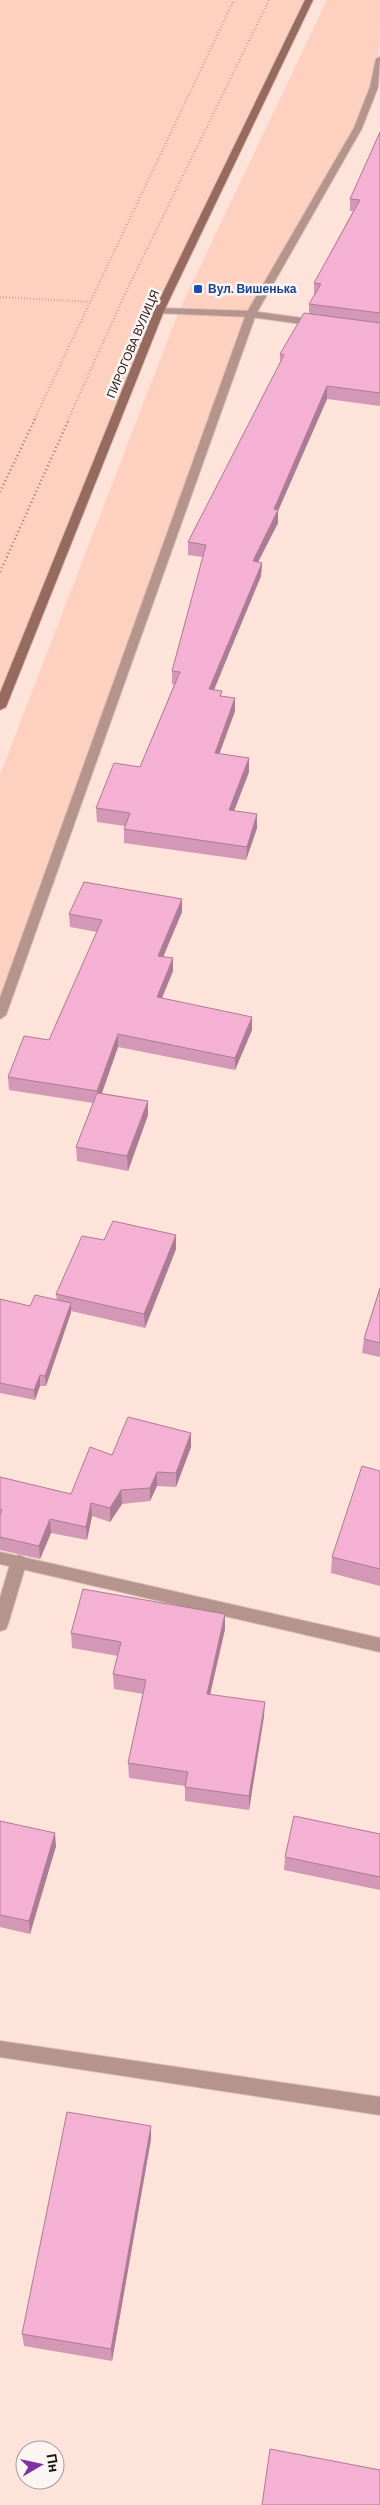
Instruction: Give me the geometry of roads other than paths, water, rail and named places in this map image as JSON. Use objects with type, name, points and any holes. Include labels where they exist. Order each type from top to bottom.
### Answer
[{"type":"main road","name":"ПИРОГОВА ВУЛИЦЯ","points":[[0,707],[159,311],[309,0]]},
{"type":"street","points":[[0,1015],[251,314],[358,128],[374,86],[380,59]]},
{"type":"street","points":[[159,311],[251,314],[325,324]]},
{"type":"street","points":[[0,1558],[380,1646]]},
{"type":"street","points":[[0,1624],[19,1561]]},
{"type":"street","points":[[0,2049],[380,2106]]},
{"type":"place","name":"Вул. Вишенька","points":[[198,289]]}]
